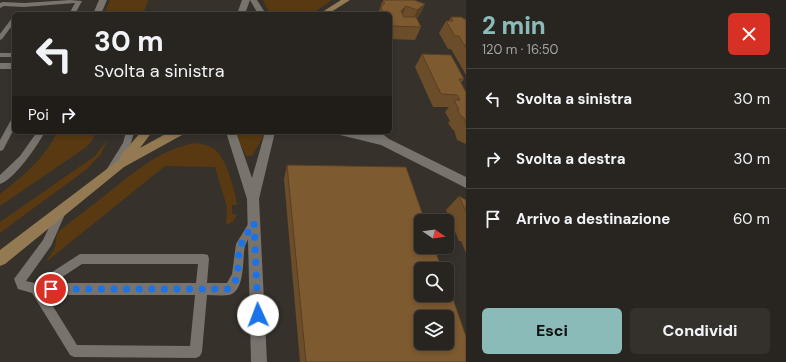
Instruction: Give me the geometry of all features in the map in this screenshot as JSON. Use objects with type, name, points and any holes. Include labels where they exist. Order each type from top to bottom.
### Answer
[{"type":"main road","points":[[335,10],[346,0]]},
{"type":"main road","points":[[120,164],[145,134]]},
{"type":"main road","points":[[0,259],[120,164],[174,134]]},
{"type":"street","points":[[98,12],[104,0]]},
{"type":"street","points":[[242,12],[246,0]]},
{"type":"street","points":[[253,0],[261,12]]},
{"type":"street","points":[[0,66],[12,66]]},
{"type":"street","points":[[232,134],[253,199],[259,362]]},
{"type":"street","points":[[253,199],[269,134]]},
{"type":"street","points":[[352,134],[385,142]]},
{"type":"street","points":[[375,134],[385,142],[466,183]]},
{"type":"lane","points":[[0,6],[3,4],[22,7],[79,1],[73,12]]},
{"type":"lane","points":[[0,38],[12,22]]},
{"type":"lane","points":[[0,55],[12,55]]},
{"type":"lane","points":[[0,148],[12,126]]},
{"type":"lane","points":[[0,180],[28,153],[40,134]]},
{"type":"lane","points":[[109,172],[127,143],[129,134]]},
{"type":"lane","points":[[62,211],[47,243],[19,279],[22,285],[36,289],[229,289],[235,284],[238,273],[240,246],[254,223]]},
{"type":"lane","points":[[80,259],[204,259],[196,352],[74,351],[36,289],[80,259]]},
{"type":"shaded area","points":[[110,0],[148,0],[144,12],[105,12]]},
{"type":"shaded area","points":[[263,0],[332,0],[315,12],[269,12]]},
{"type":"shaded area","points":[[56,134],[95,134],[91,142],[85,148],[0,206],[0,194],[40,158]]},
{"type":"shaded area","points":[[236,134],[265,134],[252,156],[246,156]]},
{"type":"shaded area","points":[[108,139],[101,154],[87,169],[0,233],[0,222],[95,156]]},
{"type":"shaded area","points":[[195,143],[213,148],[218,152],[226,166],[232,182],[237,205],[232,205],[232,214],[237,214],[233,222],[226,225],[227,207],[215,167],[165,166],[46,262],[55,247],[57,234],[59,231],[151,161],[172,150]]},
{"type":"building","points":[[384,0],[414,0],[425,4],[417,10],[406,6],[401,11],[404,17],[416,17],[421,27],[392,26],[392,12],[383,12],[381,7],[385,3],[382,2]]},
{"type":"building","points":[[451,17],[462,17],[466,19],[466,48],[459,36],[455,36],[446,21],[453,21]]},
{"type":"building","points":[[422,54],[451,55],[464,79],[459,79],[466,92],[466,125],[464,118],[457,110],[459,110],[454,100],[460,100],[457,95],[441,94]]},
{"type":"building","points":[[287,165],[406,167],[423,214],[414,214],[414,254],[437,254],[439,262],[414,262],[414,302],[454,302],[466,336],[466,362],[306,362]]},
{"type":"building","points":[[459,196],[466,200],[466,212]]},
{"type":"route","points":[[51,289],[229,289],[235,284],[238,273],[240,246],[254,223],[258,315]]}]
